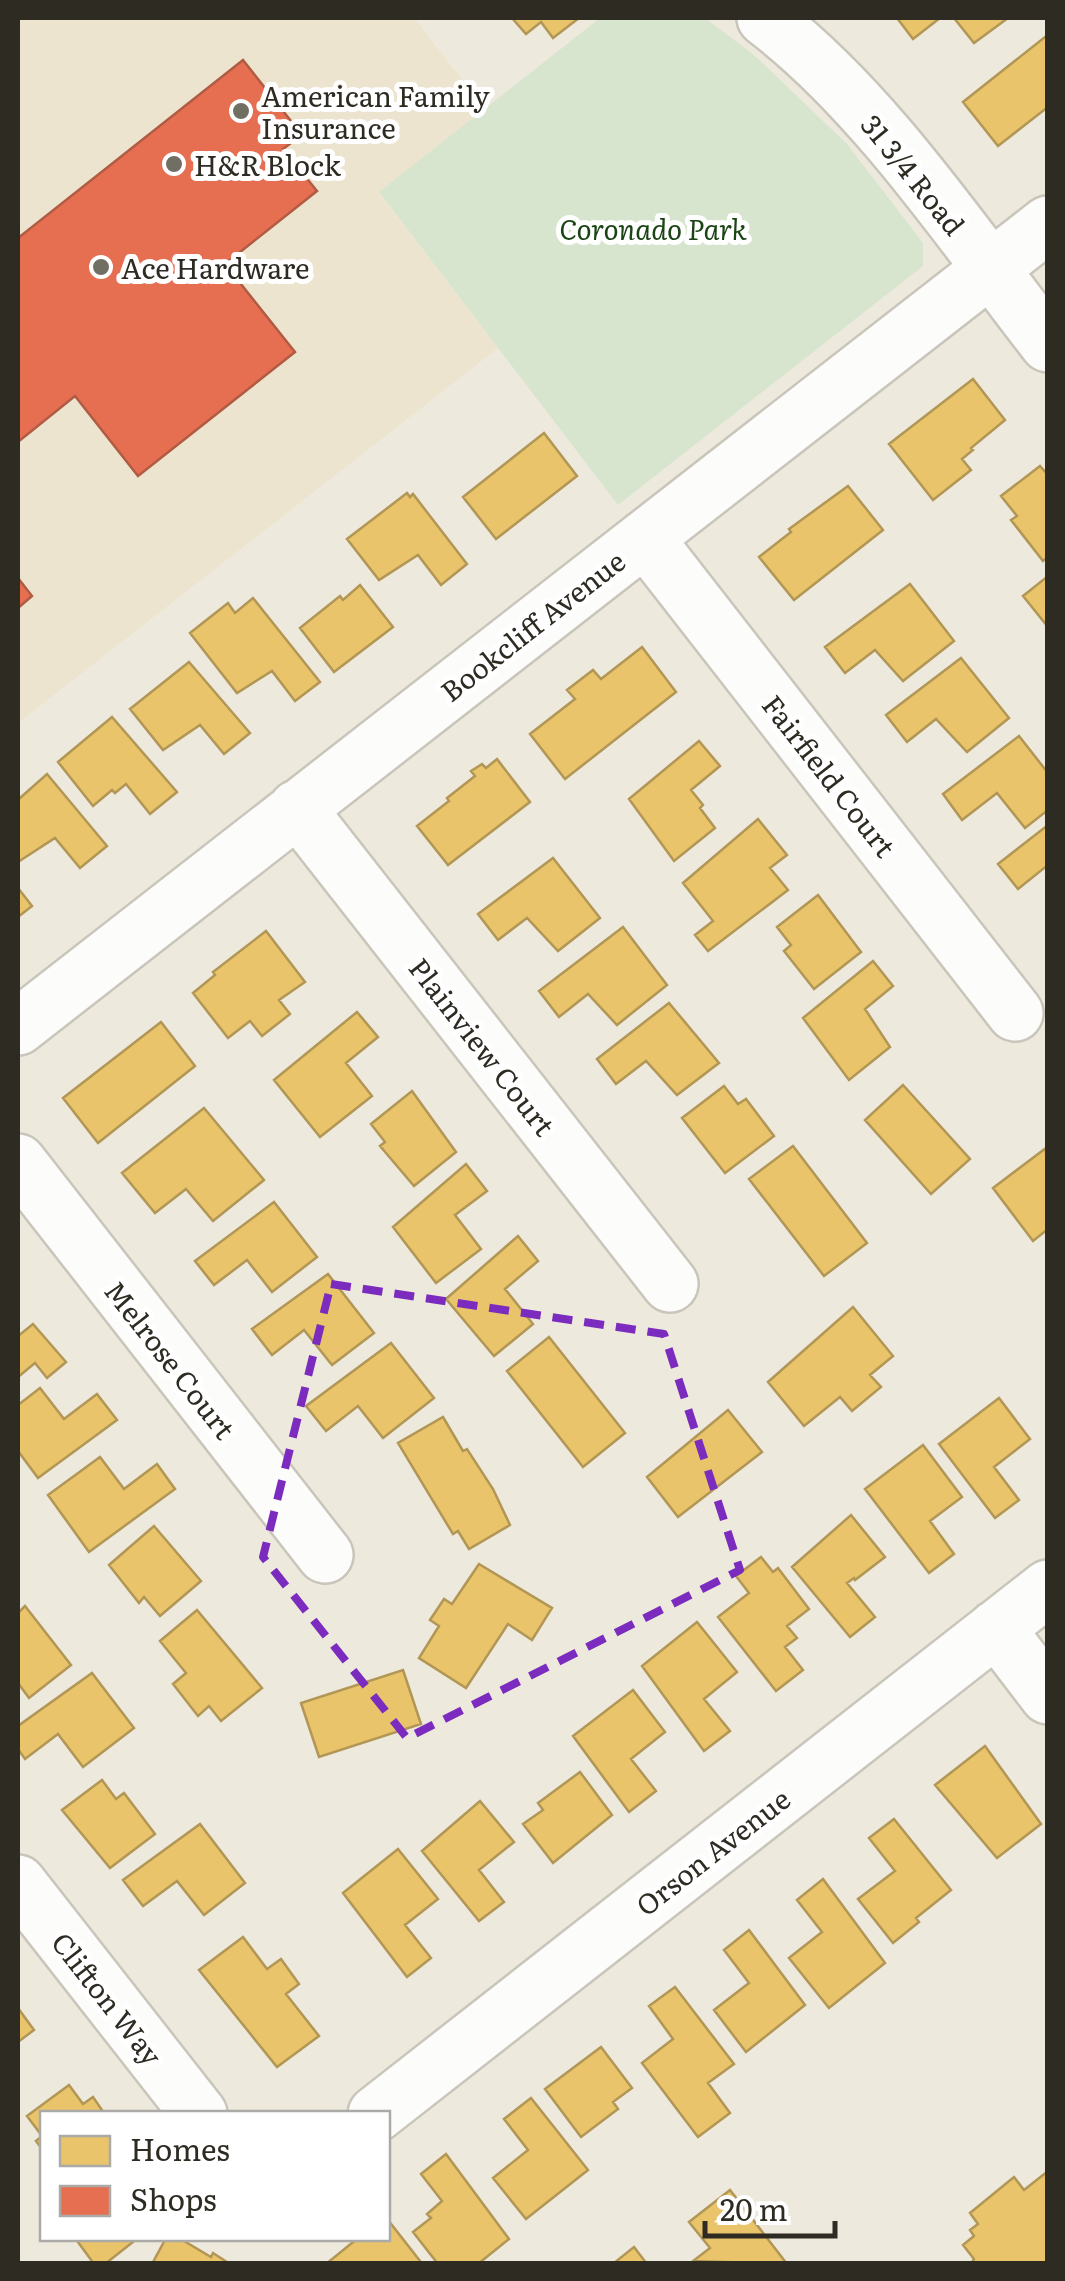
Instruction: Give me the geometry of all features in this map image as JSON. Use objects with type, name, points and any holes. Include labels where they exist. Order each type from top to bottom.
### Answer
[{"type":"street","name":"31 3/4 Road","points":[[765,18],[802,46],[868,114],[1048,344]]},
{"type":"street","name":"Bookcliff Avenue","points":[[18,1027],[1048,224]]},
{"type":"street","name":"Fairfield Court","points":[[644,538],[1016,1013]]},
{"type":"street","name":"Plainview Court","points":[[297,808],[670,1284]]},
{"type":"street","name":"Melrose Court","points":[[18,1162],[325,1555]]},
{"type":"street","name":"Orson Avenue","points":[[380,2111],[1048,1588]]},
{"type":"street","points":[[996,1628],[1048,1696]]},
{"type":"street","name":"Clifton Way","points":[[18,1883],[197,2111]]},
{"type":"highlighted area","points":[[331,1284],[664,1334],[740,1570],[407,1738],[263,1557]]},
{"type":"shaded area","points":[[18,18],[414,18],[485,109],[379,193],[498,348],[18,723]]},
{"type":"green space","name":"Coronado Park","points":[[600,18],[705,18],[753,54],[847,144],[923,243],[923,266],[618,505],[379,192]]},
{"type":"building: Homes","points":[[512,18],[579,18],[553,38],[541,22],[526,34]]},
{"type":"building: Homes","points":[[897,18],[940,18],[913,39]]},
{"type":"building: Homes","points":[[954,18],[1008,18],[974,43]]},
{"type":"building: Homes","points":[[1045,37],[1048,107],[998,146],[963,102]]},
{"type":"building: Homes","points":[[973,379],[1005,420],[962,459],[971,470],[933,500],[889,444]]},
{"type":"building: Homes","points":[[544,433],[577,476],[496,539],[463,497]]},
{"type":"building: Homes","points":[[1040,466],[1048,475],[1048,557],[1043,561],[1011,520],[1017,516],[1001,496]]},
{"type":"building: Homes","points":[[848,486],[883,530],[794,600],[759,557],[791,532],[789,529]]},
{"type":"building: Homes","points":[[407,493],[410,497],[413,494],[467,564],[441,585],[418,555],[379,580],[347,539]]},
{"type":"building: Homes","points":[[1048,576],[1048,627],[1023,596]]},
{"type":"building: Homes","points":[[910,584],[954,641],[903,681],[875,650],[845,673],[825,647]]},
{"type":"building: Homes","points":[[360,585],[393,627],[334,672],[300,628]]},
{"type":"building: Homes","points":[[253,598],[320,682],[295,701],[272,671],[237,693],[190,633],[228,603],[235,613]]},
{"type":"building: Homes","points":[[642,647],[676,692],[565,779],[530,734],[575,699],[567,690],[593,670],[601,679]]},
{"type":"building: Homes","points":[[961,658],[1009,718],[967,752],[936,719],[907,742],[886,715]]},
{"type":"building: Homes","points":[[189,662],[250,733],[224,754],[200,725],[163,750],[130,709]]},
{"type":"building: Homes","points":[[112,717],[177,792],[150,814],[126,784],[93,806],[58,762]]},
{"type":"building: Homes","points":[[1019,736],[1048,773],[1048,810],[1025,828],[997,793],[962,820],[943,794]]},
{"type":"building: Homes","points":[[699,741],[720,766],[691,790],[715,828],[674,861],[629,799]]},
{"type":"building: Homes","points":[[497,759],[530,802],[448,865],[417,826],[475,776],[471,771],[482,764],[486,768]]},
{"type":"building: Homes","points":[[47,774],[107,846],[80,868],[55,838],[18,862],[18,795],[20,798]]},
{"type":"building: Homes","points":[[758,819],[787,855],[770,868],[788,890],[708,951],[695,935],[713,921],[683,883]]},
{"type":"building: Homes","points":[[1048,825],[1048,865],[1018,889],[998,864]]},
{"type":"building: Homes","points":[[553,858],[600,918],[558,951],[527,918],[498,940],[478,914]]},
{"type":"building: Homes","points":[[18,888],[32,906],[18,917]]},
{"type":"building: Homes","points":[[818,895],[861,952],[814,989],[784,951],[791,945],[777,927]]},
{"type":"building: Homes","points":[[623,927],[667,985],[617,1025],[588,994],[559,1017],[539,991]]},
{"type":"building: Homes","points":[[266,931],[305,982],[279,1000],[290,1014],[262,1036],[250,1021],[228,1038],[193,993],[215,975],[213,972]]},
{"type":"building: Homes","points":[[873,961],[893,986],[865,1009],[890,1047],[849,1080],[803,1018]]},
{"type":"building: Homes","points":[[669,1003],[719,1063],[677,1095],[646,1061],[616,1084],[597,1059]]},
{"type":"building: Homes","points":[[357,1012],[378,1037],[346,1063],[372,1096],[320,1137],[274,1080]]},
{"type":"building: Homes","points":[[161,1022],[195,1066],[98,1143],[63,1098]]},
{"type":"building: Homes","points":[[903,1085],[970,1159],[931,1194],[865,1120]]},
{"type":"building: Homes","points":[[724,1086],[738,1104],[746,1099],[774,1136],[725,1173],[682,1118]]},
{"type":"building: Homes","points":[[412,1091],[456,1152],[414,1186],[380,1146],[385,1142],[371,1124]]},
{"type":"building: Homes","points":[[204,1108],[264,1180],[213,1221],[186,1189],[155,1213],[122,1173]]},
{"type":"building: Homes","points":[[793,1146],[867,1243],[824,1276],[749,1179]]},
{"type":"building: Homes","points":[[1046,1148],[1048,1229],[1033,1241],[993,1188]]},
{"type":"building: Homes","points":[[466,1164],[487,1191],[455,1215],[481,1249],[436,1283],[393,1227]]},
{"type":"building: Homes","points":[[274,1202],[317,1257],[272,1292],[247,1260],[214,1285],[195,1261]]},
{"type":"building: Homes","points":[[518,1236],[538,1261],[505,1289],[533,1324],[494,1356],[446,1299]]},
{"type":"building: Homes","points":[[328,1274],[374,1333],[332,1365],[304,1330],[272,1355],[252,1329]]},
{"type":"building: Homes","points":[[853,1307],[893,1356],[870,1375],[881,1387],[852,1411],[840,1397],[804,1426],[768,1382]]},
{"type":"building: Homes","points":[[33,1324],[66,1362],[47,1378],[35,1363],[18,1377],[18,1336]]},
{"type":"building: Homes","points":[[549,1337],[625,1433],[583,1467],[507,1371]]},
{"type":"building: Homes","points":[[391,1343],[434,1398],[383,1438],[358,1406],[326,1431],[306,1406]]},
{"type":"building: Homes","points":[[40,1388],[64,1419],[97,1394],[117,1420],[38,1478],[18,1451],[18,1405]]},
{"type":"building: Homes","points":[[999,1398],[1030,1439],[994,1467],[1019,1500],[995,1518],[939,1444]]},
{"type":"building: Homes","points":[[728,1410],[762,1452],[678,1517],[647,1477]]},
{"type":"building: Homes","points":[[443,1417],[493,1489],[510,1525],[469,1549],[458,1531],[453,1534],[398,1443]]},
{"type":"building: Homes","points":[[923,1445],[962,1497],[930,1521],[954,1554],[929,1573],[865,1489]]},
{"type":"building: Homes","points":[[100,1457],[124,1489],[157,1464],[175,1489],[89,1552],[48,1495]]},
{"type":"building: Homes","points":[[851,1515],[885,1557],[847,1583],[875,1617],[850,1637],[792,1567]]},
{"type":"building: Homes","points":[[154,1526],[201,1581],[160,1616],[144,1597],[139,1603],[109,1565]]},
{"type":"building: Homes","points":[[761,1557],[773,1572],[778,1568],[809,1609],[787,1626],[797,1638],[785,1647],[803,1670],[776,1691],[718,1617],[749,1593],[736,1576]]},
{"type":"building: Homes","points":[[479,1564],[552,1608],[532,1640],[508,1624],[466,1688],[419,1658],[439,1626],[430,1620],[444,1599],[452,1604]]},
{"type":"building: Homes","points":[[25,1606],[71,1665],[29,1698],[18,1683],[18,1613]]},
{"type":"building: Homes","points":[[197,1610],[262,1688],[221,1721],[209,1706],[198,1716],[173,1684],[186,1673],[160,1641]]},
{"type":"building: Homes","points":[[697,1622],[737,1672],[704,1699],[730,1731],[704,1751],[642,1666]]},
{"type":"building: Homes","points":[[403,1670],[421,1724],[319,1757],[301,1703]]},
{"type":"building: Homes","points":[[92,1673],[134,1728],[83,1767],[58,1734],[25,1759],[18,1749],[18,1726]]},
{"type":"building: Homes","points":[[633,1690],[665,1732],[631,1759],[656,1791],[629,1812],[573,1736]]},
{"type":"building: Homes","points":[[985,1746],[1041,1824],[997,1858],[935,1785]]},
{"type":"building: Homes","points":[[580,1772],[612,1815],[553,1863],[523,1824],[543,1810],[538,1803]]},
{"type":"building: Homes","points":[[102,1780],[116,1799],[124,1793],[155,1834],[110,1868],[62,1810]]},
{"type":"building: Homes","points":[[480,1801],[514,1842],[479,1870],[504,1902],[479,1921],[422,1851]]},
{"type":"building: Homes","points":[[894,1819],[951,1890],[893,1943],[858,1899],[895,1871],[869,1838]]},
{"type":"building: Homes","points":[[200,1824],[245,1883],[204,1915],[177,1881],[143,1906],[123,1880]]},
{"type":"building: Homes","points":[[398,1849],[438,1899],[405,1925],[431,1958],[407,1977],[343,1893]]},
{"type":"building: Homes","points":[[823,1879],[885,1963],[829,2008],[789,1958],[822,1932],[797,1900]]},
{"type":"building: Homes","points":[[749,1930],[805,2005],[746,2052],[714,2010],[749,1983],[724,1950]]},
{"type":"building: Homes","points":[[243,1937],[267,1969],[281,1959],[299,1984],[286,1994],[319,2036],[277,2067],[199,1970]]},
{"type":"building: Homes","points":[[675,1987],[734,2064],[708,2083],[730,2113],[698,2137],[642,2063],[673,2039],[649,2006]]},
{"type":"building: Homes","points":[[18,2008],[34,2030],[18,2042]]},
{"type":"building: Homes","points":[[601,2047],[632,2088],[613,2102],[618,2109],[581,2137],[545,2089]]},
{"type":"building: Homes","points":[[69,2085],[83,2104],[93,2097],[102,2110],[40,2111],[40,2133],[27,2116]]},
{"type":"building: Homes","points":[[531,2098],[588,2170],[526,2219],[493,2178],[528,2150],[504,2119]]},
{"type":"building: Homes","points":[[446,2154],[509,2239],[478,2264],[438,2264],[413,2232],[431,2218],[427,2214],[442,2201],[421,2174]]},
{"type":"building: Homes","points":[[1048,2171],[1048,2264],[971,2264],[974,2259],[963,2245],[974,2236],[970,2230],[978,2224],[970,2213],[1014,2177],[1024,2190]]},
{"type":"building: Homes","points":[[730,2190],[787,2264],[693,2261],[710,2248],[689,2222]]},
{"type":"building: Homes","points":[[390,2223],[420,2261],[417,2264],[326,2264],[354,2241],[390,2241]]},
{"type":"building: Homes","points":[[77,2241],[134,2241],[105,2264],[94,2264]]},
{"type":"building: Homes","points":[[164,2241],[184,2241],[230,2264],[152,2264]]},
{"type":"building: Homes","points":[[634,2247],[647,2264],[614,2264],[614,2263]]},
{"type":"building: Shops","points":[[243,60],[302,135],[283,149],[317,191],[225,264],[295,352],[138,476],[75,396],[18,442],[18,238]]},
{"type":"building: Shops","points":[[18,578],[32,596],[18,608]]},
{"type":"place","name":"American Family Insurance","points":[[241,111]]},
{"type":"place","name":"H&R Block","points":[[174,164]]},
{"type":"place","name":"Ace Hardware","points":[[101,267]]}]
